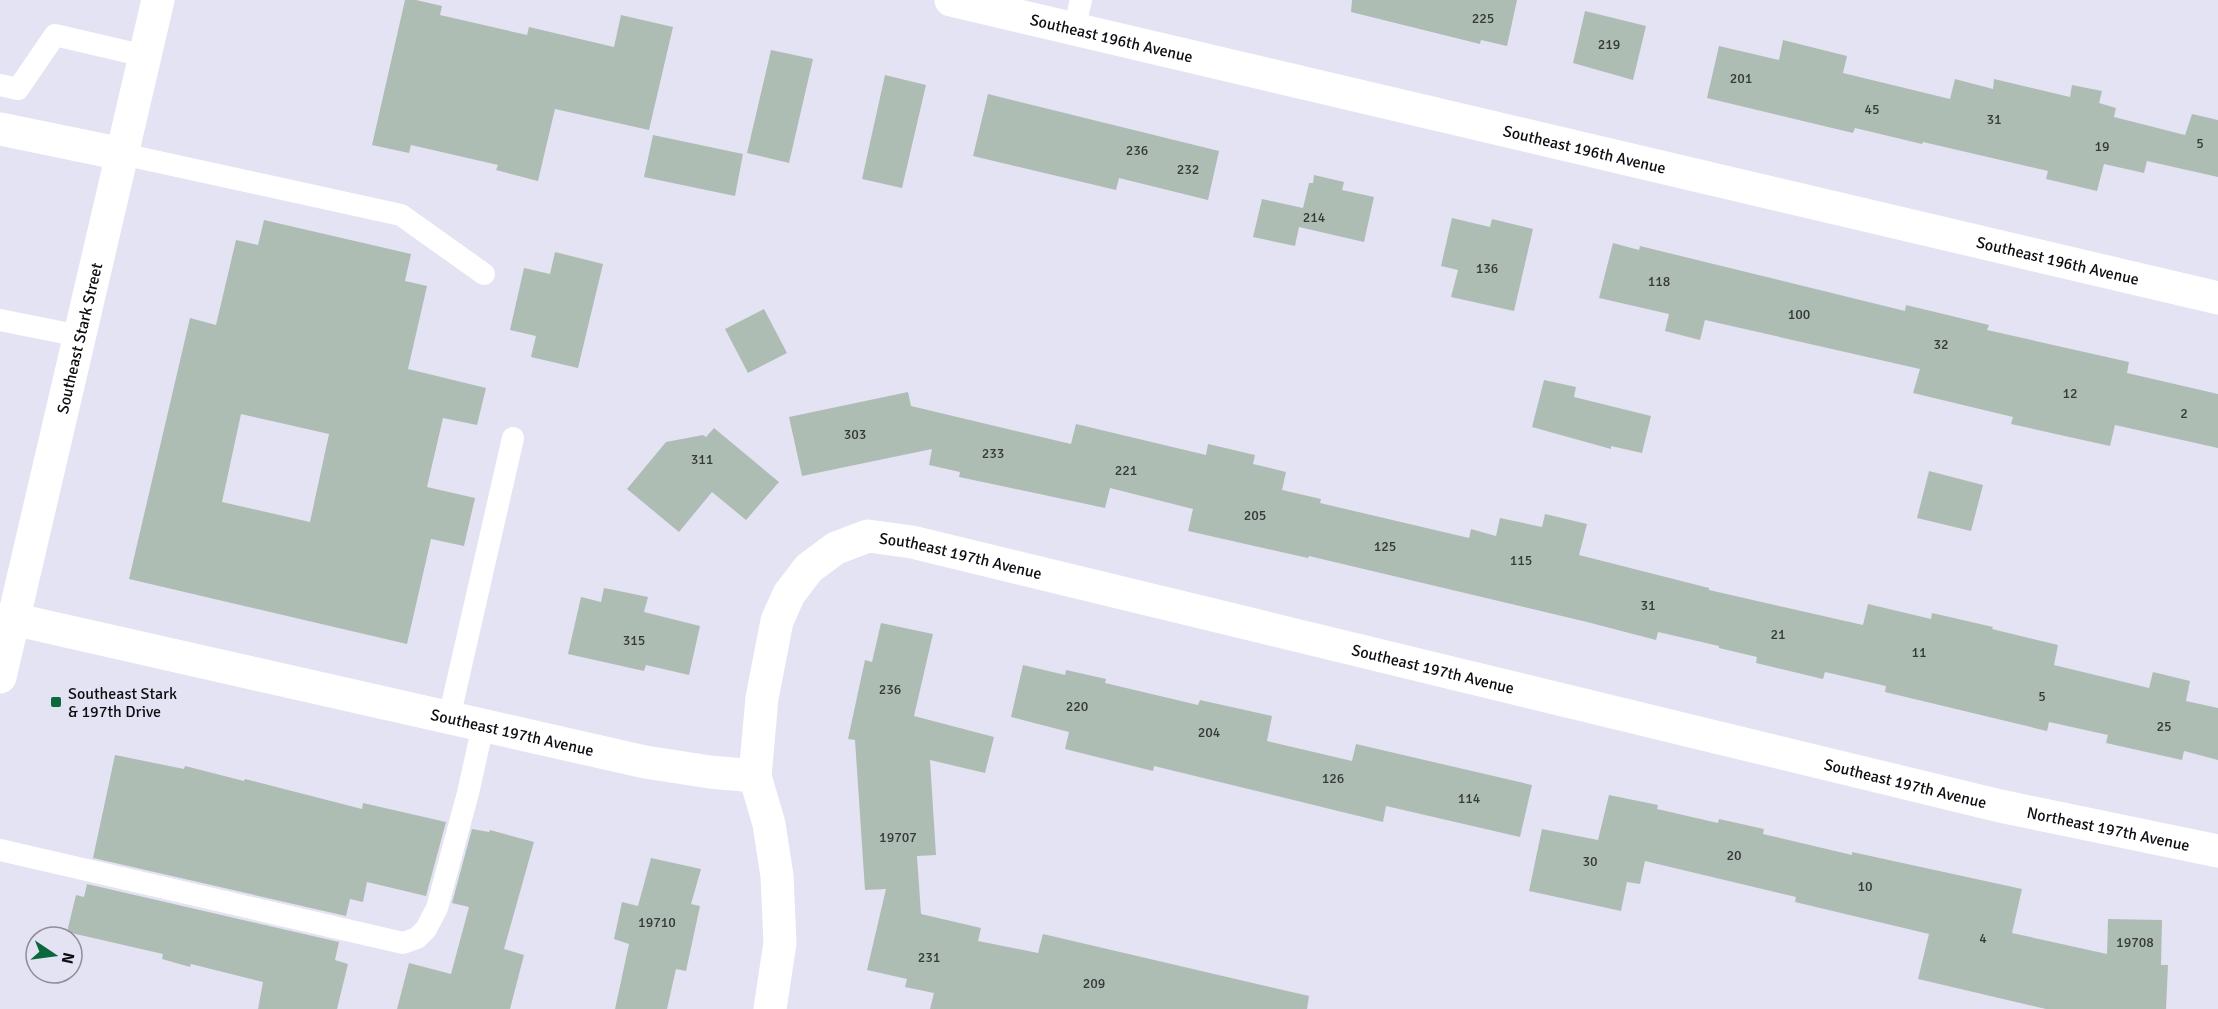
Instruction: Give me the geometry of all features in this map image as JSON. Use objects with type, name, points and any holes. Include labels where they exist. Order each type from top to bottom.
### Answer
[{"type":"street","name":"Southeast Stark Street","points":[[0,676],[158,0]]},
{"type":"street","name":"Southeast 196th Avenue","points":[[951,0],[1078,14],[2218,298]]},
{"type":"street","points":[[0,129],[122,154]]},
{"type":"street","name":"Southeast 197th Avenue","points":[[13,619],[645,762],[755,776],[762,698],[777,621],[789,594],[809,568],[836,548],[868,536],[912,542],[2000,806]]},
{"type":"street","points":[[755,776],[769,824],[777,876],[780,943],[770,1009]]},
{"type":"street","name":"Northeast 197th Avenue","points":[[2000,806],[2218,851]]},
{"type":"lane","points":[[0,86],[18,89],[55,34],[145,56]]},
{"type":"lane","points":[[122,154],[401,215],[484,274]]},
{"type":"lane","points":[[0,320],[80,336]]},
{"type":"lane","points":[[449,718],[513,438]]},
{"type":"lane","points":[[0,850],[403,942],[417,938],[426,929],[437,908],[468,793],[483,726]]},
{"type":"building","points":[[405,0],[442,6],[440,15],[527,35],[529,27],[614,47],[621,15],[673,27],[649,130],[555,109],[538,181],[496,170],[498,165],[411,145],[409,153],[372,145]]},
{"type":"building","points":[[1352,0],[1517,0],[1507,46],[1481,40],[1480,44],[1351,12]]},
{"type":"building","points":[[1585,11],[1646,26],[1633,80],[1573,63]]},
{"type":"building","points":[[1783,40],[1847,56],[1843,73],[1950,99],[1955,79],[1993,89],[1994,79],[2070,97],[2072,85],[2102,91],[2099,103],[2116,108],[2114,117],[2185,135],[2192,114],[2218,120],[2218,177],[2147,161],[2144,173],[2104,164],[2097,191],[2046,179],[2048,171],[1855,128],[1853,133],[1707,98],[1719,46],[1779,60]]},
{"type":"building","points":[[771,50],[813,59],[789,163],[747,153]]},
{"type":"building","points":[[885,75],[926,85],[902,188],[862,179]]},
{"type":"building","points":[[988,94],[1219,151],[1208,200],[1119,178],[1116,190],[973,156]]},
{"type":"building","points":[[653,135],[743,154],[735,196],[644,177]]},
{"type":"building","points":[[1314,175],[1344,182],[1342,190],[1374,197],[1364,242],[1299,227],[1295,246],[1253,237],[1262,199],[1303,208],[1309,183],[1313,183]]},
{"type":"building","points":[[1452,218],[1490,227],[1492,219],[1533,229],[1514,311],[1451,297],[1458,270],[1441,266]]},
{"type":"building","points":[[264,220],[411,254],[405,281],[427,286],[408,369],[486,388],[477,425],[443,418],[427,487],[475,498],[464,546],[431,539],[407,644],[129,579],[190,318],[216,325],[236,240],[258,245]],"holes":[[[241,414],[329,434],[310,522],[222,502]]]},
{"type":"building","points":[[1613,243],[1639,250],[1640,246],[1905,311],[1906,305],[1989,325],[1987,330],[2129,362],[2127,373],[2218,394],[2218,448],[2115,425],[2110,446],[2011,424],[2013,417],[1913,393],[1920,369],[1705,320],[1700,340],[1665,331],[1669,314],[1599,298]]},
{"type":"building","points":[[555,252],[603,264],[578,368],[531,357],[536,336],[510,330],[524,268],[550,274]]},
{"type":"building","points":[[764,309],[787,353],[748,373],[725,329]]},
{"type":"building","points":[[1544,380],[1576,387],[1574,397],[1651,416],[1642,453],[1611,446],[1611,449],[1532,427]]},
{"type":"building","points":[[908,392],[911,406],[1071,444],[1076,424],[1206,455],[1208,444],[1255,455],[1253,464],[1286,472],[1282,490],[1321,499],[1320,503],[1469,538],[1471,529],[1496,536],[1500,518],[1542,527],[1545,514],[1587,524],[1579,555],[1709,588],[1709,590],[1863,625],[1868,604],[1931,619],[1932,613],[2058,645],[2054,665],[2149,688],[2153,672],[2190,681],[2186,701],[2218,708],[2218,760],[2184,751],[2182,760],[2106,743],[2108,735],[2049,722],[2047,731],[1885,692],[1886,686],[1825,672],[1823,679],[1756,663],[1757,657],[1719,648],[1719,646],[1658,632],[1656,640],[1309,556],[1308,558],[1188,531],[1193,509],[1110,488],[1105,508],[959,477],[960,472],[929,465],[932,449],[802,476],[789,417]]},
{"type":"building","points":[[714,428],[779,482],[746,520],[712,492],[679,532],[627,489],[666,442],[703,435],[706,437]]},
{"type":"building","points":[[1929,471],[1983,485],[1971,531],[1917,518]]},
{"type":"building","points":[[604,588],[648,597],[644,612],[700,626],[689,675],[646,665],[644,671],[568,654],[581,597],[601,602]]},
{"type":"building","points":[[881,623],[933,634],[914,716],[994,737],[985,773],[930,760],[936,855],[917,856],[921,914],[981,928],[978,941],[1038,953],[1043,934],[1309,996],[1307,1009],[930,1009],[934,993],[905,987],[907,979],[867,970],[886,889],[865,890],[855,740],[848,739],[865,660],[872,662]]},
{"type":"building","points":[[1023,665],[1065,675],[1066,670],[1106,679],[1105,683],[1198,705],[1200,700],[1272,716],[1267,741],[1352,761],[1356,744],[1532,785],[1520,837],[1386,806],[1383,822],[1154,766],[1153,771],[1065,749],[1069,732],[1011,717]]},
{"type":"building","points":[[115,755],[184,769],[185,766],[244,781],[245,779],[362,809],[363,803],[446,822],[426,896],[367,882],[363,902],[350,899],[346,916],[93,858]]},
{"type":"building","points":[[1609,795],[1658,805],[1657,809],[1718,823],[1719,819],[1764,829],[1763,834],[1852,855],[1852,852],[2022,889],[2012,933],[2107,954],[2108,919],[2162,920],[2161,965],[2168,965],[2166,1009],[2046,1009],[1918,979],[1929,934],[1795,902],[1796,897],[1645,861],[1640,884],[1627,882],[1621,911],[1529,891],[1542,829],[1598,840]]},
{"type":"building","points":[[472,829],[489,832],[490,830],[534,842],[504,949],[524,955],[510,1009],[397,1009],[409,963],[451,974],[469,907],[452,903]]},
{"type":"building","points":[[651,858],[701,869],[691,904],[700,906],[686,971],[676,969],[667,1009],[615,1009],[629,944],[614,939],[622,902],[638,906]]},
{"type":"building","points":[[87,884],[339,942],[335,960],[348,964],[337,1009],[258,1009],[263,982],[191,964],[190,967],[162,959],[163,954],[84,936],[84,925],[69,925],[76,895],[84,897]]},
{"type":"place","name":"Southeast Stark & 197th Drive","points":[[56,702]]}]
